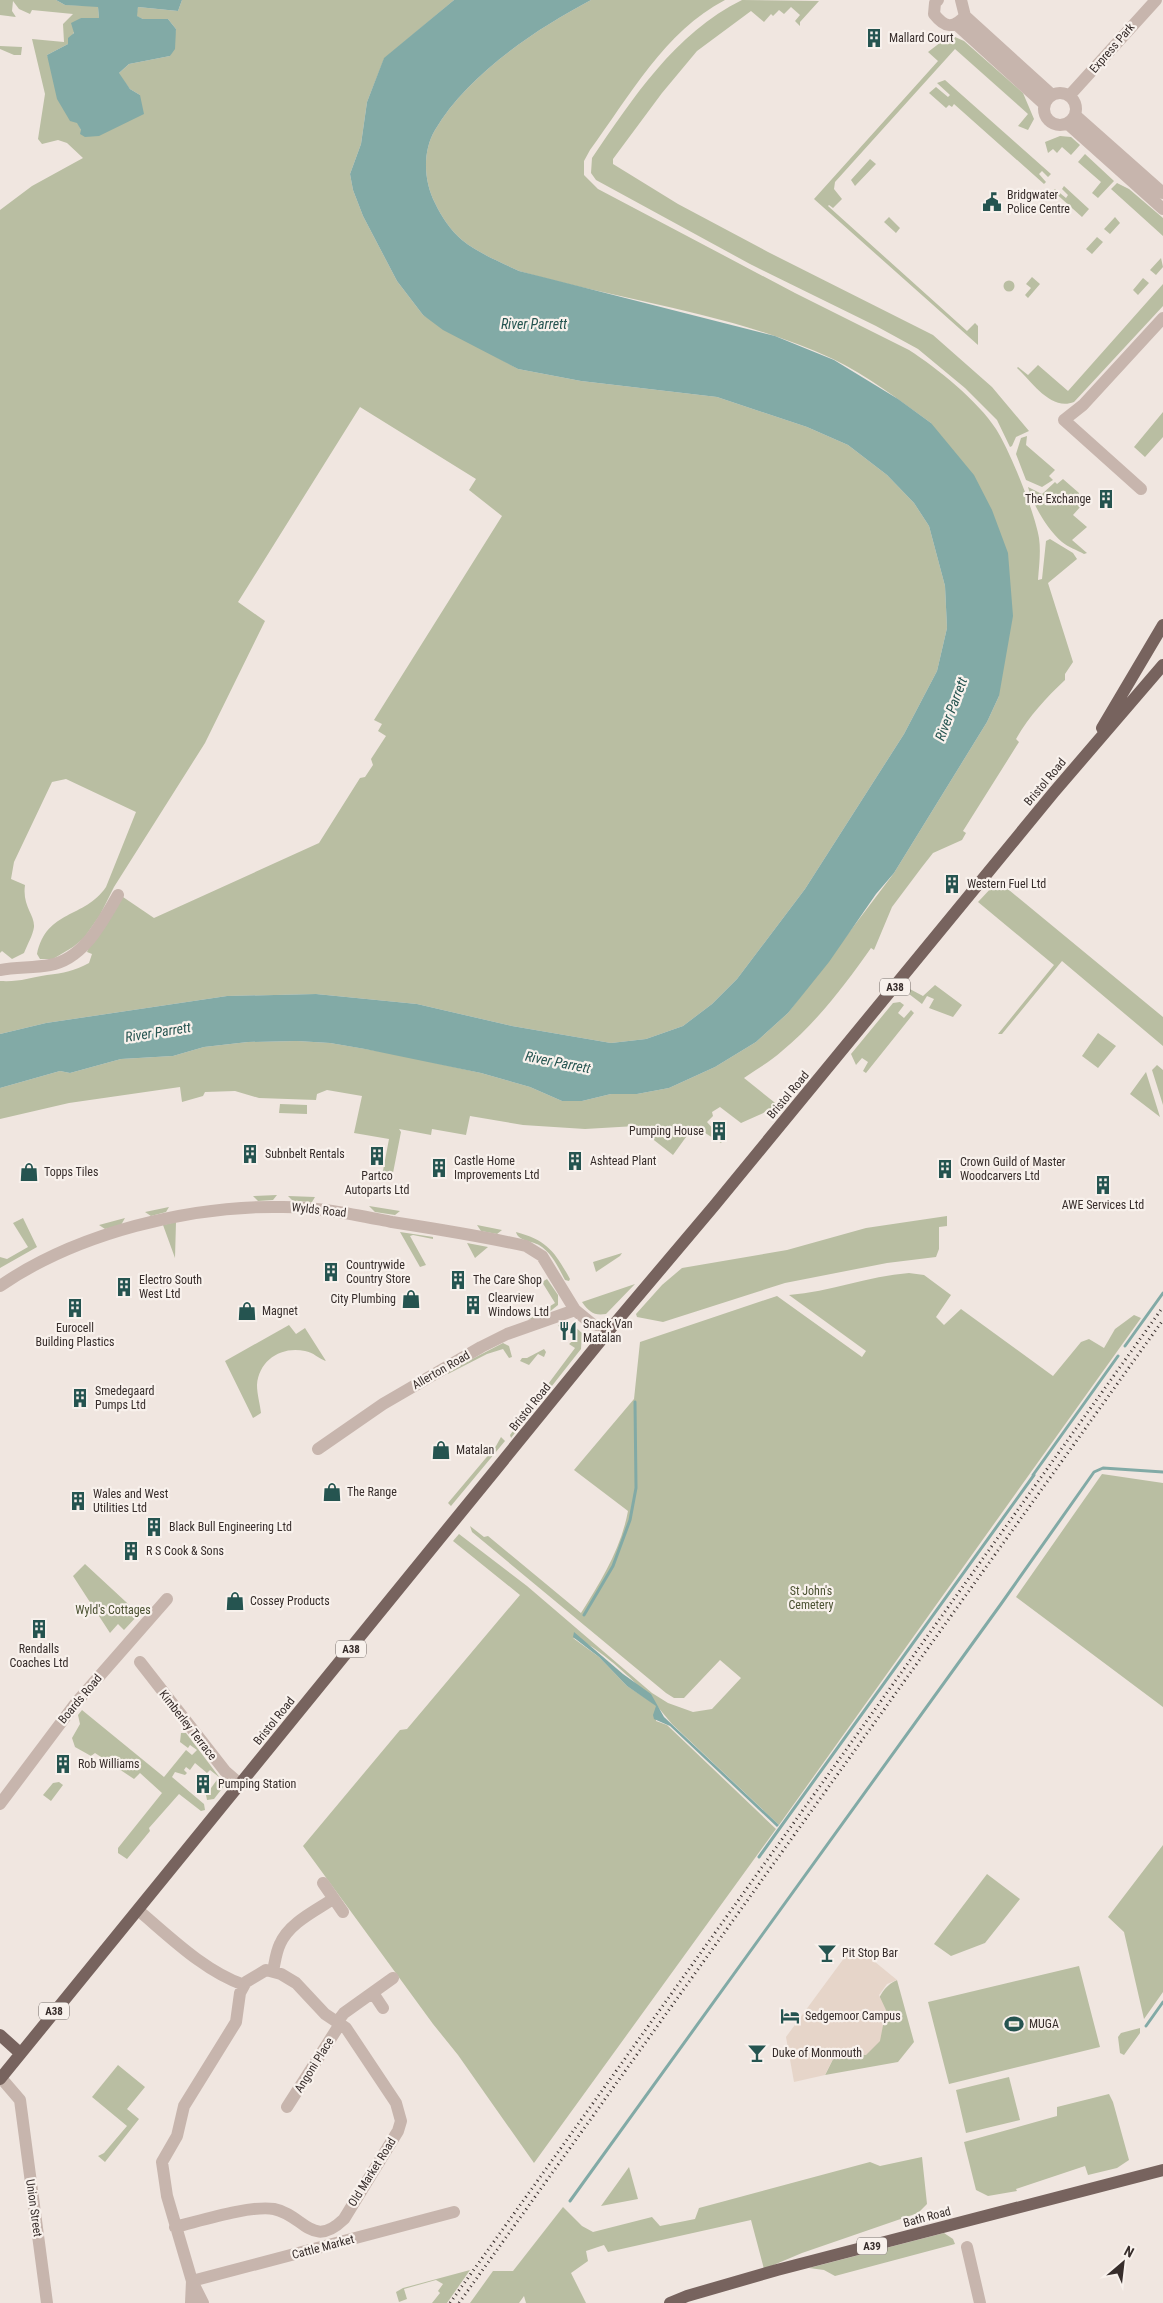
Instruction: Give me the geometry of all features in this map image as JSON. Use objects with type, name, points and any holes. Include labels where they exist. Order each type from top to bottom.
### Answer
[{"type":"main road","name":"Bristol Road","points":[[1085,756],[1163,625]]},
{"type":"main road","name":"Bristol Road","points":[[0,2079],[611,1328],[1085,756],[1163,666]]},
{"type":"main road","points":[[0,2035],[20,2053]]},
{"type":"main road","name":"Bath Road","points":[[670,2303],[687,2296],[777,2270],[1163,2170]]},
{"type":"street","points":[[938,0],[935,3],[934,14],[941,24],[949,27],[961,20]]},
{"type":"street","points":[[961,20],[962,0]]},
{"type":"street","name":"Express Park","points":[[1069,96],[1156,0]]},
{"type":"street","points":[[961,20],[1048,99]]},
{"type":"street","points":[[1061,93],[1069,96],[1075,105],[1071,119],[1059,126],[1050,122],[1044,114],[1048,99],[1061,93]]},
{"type":"street","points":[[1071,119],[1163,193]]},
{"type":"street","points":[[1071,119],[1163,209]]},
{"type":"street","points":[[1141,489],[1064,420],[1083,406],[1163,318]]},
{"type":"street","points":[[0,970],[50,965],[66,959],[90,939],[118,895]]},
{"type":"street","name":"Wylds Road","points":[[0,1286],[32,1266],[123,1230],[206,1212],[285,1207],[358,1215],[526,1246],[542,1256],[575,1310],[592,1324],[611,1328]]},
{"type":"street","name":"Allerton Road","points":[[318,1449],[382,1404],[474,1351],[507,1334],[575,1310]]},
{"type":"street","name":"Boards Road","points":[[0,1804],[75,1704],[167,1599]]},
{"type":"street","name":"Kimberley Terrace","points":[[140,1662],[225,1772],[240,1784]]},
{"type":"street","points":[[323,1883],[343,1912]]},
{"type":"street","points":[[203,2303],[192,2281],[175,2227],[167,2196],[162,2162],[177,2136],[184,2106],[236,2022],[240,1993],[244,1985],[266,1970],[274,1970],[280,1944],[284,1937],[298,1922],[333,1899]]},
{"type":"street","points":[[138,1910],[202,1961],[228,1979],[244,1985]]},
{"type":"street","name":"Old Market Road","points":[[175,2227],[256,2209],[280,2211],[311,2230],[322,2232],[335,2228],[344,2219],[398,2131],[401,2121],[399,2111],[390,2094],[346,2028],[325,2014],[296,1983],[274,1970]]},
{"type":"street","name":"Angoni Place","points":[[288,2107],[344,2013],[393,1978]]},
{"type":"street","points":[[373,1993],[383,2008]]},
{"type":"street","name":"Union Street","points":[[0,2079],[20,2100],[47,2303]]},
{"type":"street","points":[[0,2092],[14,2100],[21,2114]]},
{"type":"street","name":"Cattle Market","points":[[192,2281],[454,2212]]},
{"type":"street","points":[[966,2247],[980,2303]]},
{"type":"street","points":[[190,2303],[192,2281]]},
{"type":"green space","points":[[0,0],[56,0],[65,5],[98,6],[99,18],[81,18],[68,44],[47,55],[81,130],[140,95],[130,89],[118,74],[129,64],[170,56],[176,29],[168,19],[143,19],[136,16],[138,7],[178,11],[182,0],[454,0],[384,59],[367,102],[361,144],[350,174],[353,190],[363,216],[397,281],[423,315],[518,369],[581,381],[717,397],[807,427],[848,445],[887,475],[914,503],[929,526],[945,586],[947,628],[937,671],[904,734],[805,889],[737,979],[712,1004],[683,1026],[646,1039],[611,1043],[512,1026],[417,1004],[316,994],[227,996],[46,1023],[0,1034],[0,981],[19,980],[64,972],[89,963],[92,954],[87,952],[89,947],[123,897],[154,918],[319,843],[360,778],[365,777],[373,765],[371,759],[386,736],[378,731],[382,724],[374,720],[502,516],[469,490],[476,479],[360,407],[238,602],[265,621],[205,743],[114,887],[100,915],[84,938],[73,947],[53,959],[40,959],[37,954],[42,940],[49,929],[57,921],[87,905],[106,887],[136,812],[66,779],[52,782],[14,862],[11,879],[25,885],[25,899],[33,918],[34,927],[24,953],[12,959],[2,951],[0,953],[0,210],[32,186],[83,158],[67,143],[58,140],[42,144],[38,139],[45,94],[32,39],[64,42],[63,24],[73,14],[32,10],[30,14],[19,9],[13,1],[12,11],[16,17],[0,15]]},
{"type":"green space","points":[[591,0],[725,0],[704,13],[666,47],[634,87],[590,150],[584,161],[584,175],[598,189],[795,293],[909,350],[932,366],[979,407],[1002,439],[1033,514],[1040,543],[1038,580],[1042,579],[1046,541],[1050,539],[1073,553],[1077,559],[1048,583],[1073,662],[1065,674],[1065,680],[1038,708],[1021,730],[1016,739],[1019,742],[963,831],[966,833],[962,840],[933,853],[892,907],[874,950],[871,948],[841,989],[795,1040],[769,1062],[744,1078],[779,1106],[741,1123],[720,1107],[712,1112],[713,1116],[707,1122],[723,1140],[721,1143],[694,1126],[673,1155],[636,1126],[585,1129],[523,1125],[470,1116],[466,1135],[432,1129],[431,1135],[399,1129],[401,1132],[392,1178],[382,1176],[389,1139],[354,1133],[362,1096],[327,1090],[317,1094],[316,1100],[259,1098],[235,1091],[205,1092],[203,1096],[182,1102],[180,1087],[69,1103],[0,1119],[0,1088],[60,1071],[70,1073],[121,1059],[173,1056],[204,1047],[248,1042],[297,1041],[330,1043],[395,1054],[481,1073],[530,1087],[562,1101],[582,1101],[611,1094],[637,1094],[669,1088],[715,1067],[756,1042],[788,1013],[894,873],[987,722],[999,696],[931,423],[858,373],[833,359],[795,343],[717,319],[558,282],[519,271],[468,245],[450,228],[437,208],[429,186],[426,157],[435,130],[449,110],[484,72],[504,55],[548,25]]},
{"type":"green space","points":[[742,0],[819,1],[800,22],[800,26],[795,21],[800,15],[791,7],[784,14],[779,10],[773,16],[771,14],[764,22],[751,11],[697,51],[662,93],[613,159],[613,164],[678,204],[768,252],[933,335],[992,387],[1029,431],[1016,437],[1012,446],[1010,447],[997,420],[965,388],[918,349],[876,326],[750,264],[596,180],[591,173],[592,158],[623,113],[657,69],[696,30]]},
{"type":"green space","points":[[955,37],[964,41],[1023,93],[1034,119],[1028,130],[1018,126],[1028,114],[955,49],[835,182],[834,189],[842,199],[833,208],[828,206],[967,331],[975,323],[978,326],[978,345],[814,199],[938,61],[928,52],[941,42]]},
{"type":"green space","points":[[0,46],[22,47],[21,55],[14,55],[0,49]]},
{"type":"green space","points":[[945,80],[1051,174],[1048,177],[1042,171],[1039,174],[1046,182],[1044,184],[954,104],[952,107],[949,105],[946,108],[929,93],[936,87],[948,97],[950,95],[937,83]]},
{"type":"green space","points":[[1060,136],[1071,137],[1080,145],[1071,155],[1062,147],[1057,153],[1053,149],[1048,153],[1045,142]]},
{"type":"green space","points":[[1085,154],[1114,181],[1098,198],[1092,193],[1101,182],[1078,162]]},
{"type":"green space","points":[[870,159],[876,164],[855,186],[851,180]]},
{"type":"green space","points":[[1117,183],[1129,189],[1163,218],[1163,236],[1111,189]]},
{"type":"green space","points":[[1064,186],[1089,209],[1082,217],[1053,191],[1055,189],[1066,198],[1068,195],[1062,189]]},
{"type":"green space","points":[[889,217],[900,228],[896,233],[884,222]]},
{"type":"green space","points":[[1115,217],[1120,223],[1110,234],[1104,229]]},
{"type":"green space","points":[[1097,237],[1103,242],[1092,254],[1086,249]]},
{"type":"green space","points":[[1161,258],[1163,267],[1156,275],[1150,270]]},
{"type":"green space","points":[[1032,277],[1040,284],[1028,298],[1025,295],[1031,288],[1026,284]]},
{"type":"green space","points":[[1143,278],[1149,283],[1138,295],[1133,290]]},
{"type":"green space","points":[[1009,280],[1015,286],[1009,292],[1003,286]]},
{"type":"green space","points":[[1163,284],[1163,306],[1074,402],[1058,403],[1050,399],[1036,388],[1017,368],[1028,375],[1038,365],[1068,391]]},
{"type":"green space","points":[[1163,412],[1163,437],[1145,457],[1134,447]]},
{"type":"green space","points":[[1027,436],[1026,445],[1055,470],[1049,476],[1053,480],[1042,487],[1026,480],[1016,454],[1021,438]]},
{"type":"green space","points":[[1063,479],[1079,493],[1077,498],[1081,506],[1073,515],[1087,527],[1072,540],[1087,553],[1084,554],[1064,544],[1056,537],[1037,509],[1028,487],[1042,494],[1055,482],[1057,484]]},
{"type":"green space","points":[[1003,885],[1163,1017],[1163,1046],[1062,961],[1002,1034],[998,1034],[1054,965],[978,902],[993,886],[1000,889]]},
{"type":"green space","points":[[935,985],[962,1005],[953,1017],[929,1008],[934,999],[927,996],[922,1004],[909,994],[906,987],[923,996]]},
{"type":"green space","points":[[900,1002],[904,1005],[898,1013],[904,1018],[911,1010],[914,1013],[866,1073],[863,1071],[868,1062],[862,1058],[856,1065],[851,1054],[893,1003]]},
{"type":"green space","points":[[1098,1033],[1116,1046],[1098,1068],[1082,1056]]},
{"type":"green space","points":[[1157,1065],[1163,1070],[1163,1105],[1152,1070]]},
{"type":"green space","points":[[1146,1072],[1160,1117],[1130,1094]]},
{"type":"green space","points":[[280,1104],[307,1105],[307,1114],[279,1113]]},
{"type":"green space","points":[[277,1195],[273,1200],[258,1201],[253,1196]]},
{"type":"green space","points":[[288,1196],[315,1197],[312,1202],[293,1201]]},
{"type":"green space","points":[[369,1206],[400,1211],[395,1215],[375,1212]]},
{"type":"green space","points":[[169,1207],[166,1212],[151,1216],[145,1212]]},
{"type":"green space","points":[[947,1216],[947,1226],[939,1227],[939,1249],[936,1257],[887,1263],[785,1283],[663,1322],[637,1317],[636,1314],[662,1285],[682,1268],[787,1250],[866,1228]]},
{"type":"green space","points":[[23,1218],[37,1247],[0,1268],[0,1257],[7,1259],[28,1247],[13,1223]]},
{"type":"green space","points":[[125,1218],[121,1225],[105,1229],[99,1225]]},
{"type":"green space","points":[[176,1222],[175,1258],[163,1225]]},
{"type":"green space","points":[[477,1225],[502,1230],[497,1234],[481,1231]]},
{"type":"green space","points":[[400,1232],[433,1237],[433,1239],[410,1236],[426,1265],[420,1267]]},
{"type":"green space","points":[[516,1232],[527,1235],[549,1248],[565,1270],[570,1279],[569,1281],[565,1280],[544,1248],[522,1239]]},
{"type":"green space","points":[[467,1243],[488,1247],[475,1258]]},
{"type":"green space","points":[[622,1253],[620,1256],[596,1272],[593,1262]]},
{"type":"green space","name":"St John's Cemetery","points":[[909,1273],[924,1275],[951,1295],[936,1317],[944,1325],[961,1309],[1053,1376],[1081,1342],[1089,1339],[1104,1348],[1115,1329],[1134,1315],[1141,1318],[779,1825],[672,1724],[657,1706],[656,1721],[667,1725],[776,1829],[534,2163],[458,2055],[433,2024],[303,1846],[400,1730],[407,1729],[520,1595],[453,1541],[459,1534],[527,1586],[652,1693],[668,1703],[693,1712],[712,1709],[741,1678],[720,1660],[684,1698],[674,1698],[472,1532],[470,1526],[484,1537],[488,1536],[581,1613],[603,1577],[615,1552],[628,1511],[574,1470],[634,1399],[640,1342],[777,1296],[862,1357],[866,1351],[789,1295],[819,1291]],"holes":[[[573,1638],[593,1647],[617,1666],[656,1705],[627,1686],[599,1657]]]},
{"type":"green space","points":[[547,1279],[558,1295],[558,1305],[543,1317],[528,1320],[555,1303],[542,1282]]},
{"type":"green space","points":[[635,1284],[606,1314],[592,1312],[582,1302]]},
{"type":"green space","points":[[289,1325],[296,1334],[305,1328],[326,1361],[308,1352],[296,1350],[280,1353],[273,1357],[262,1368],[259,1376],[257,1388],[261,1413],[253,1418],[225,1361]]},
{"type":"green space","points":[[558,1325],[573,1325],[582,1333],[581,1349],[511,1438],[510,1435],[575,1348],[569,1344],[575,1339],[569,1330],[562,1333]]},
{"type":"green space","points":[[503,1343],[509,1346],[512,1357],[509,1358],[503,1349],[487,1354],[448,1374],[447,1372]]},
{"type":"green space","points":[[544,1349],[546,1352],[544,1357],[538,1354],[529,1365],[520,1361],[522,1358],[527,1358]]},
{"type":"green space","points":[[501,1437],[505,1441],[451,1506],[448,1503],[496,1446]]},
{"type":"green space","points":[[1102,1474],[1163,1483],[1163,1707],[1016,1597]]},
{"type":"green space","name":"Wyld's Cottages","points":[[85,1564],[139,1614],[124,1630],[118,1624],[110,1633],[73,1576]]},
{"type":"green space","points":[[82,1710],[164,1777],[186,1750],[192,1755],[197,1750],[190,1745],[188,1748],[180,1742],[181,1733],[186,1733],[220,1778],[224,1786],[214,1799],[207,1800],[206,1795],[219,1777],[210,1770],[207,1773],[195,1763],[190,1770],[186,1767],[184,1770],[187,1773],[185,1775],[175,1772],[172,1777],[204,1804],[205,1810],[201,1811],[179,1794],[149,1828],[150,1831],[127,1859],[118,1853],[118,1848],[162,1793],[140,1773],[134,1779],[95,1753],[91,1756],[75,1747],[72,1738],[80,1724],[78,1715]]},
{"type":"green space","points":[[59,1782],[63,1785],[51,1801],[43,1795],[53,1783]]},
{"type":"green space","points":[[1163,1845],[1163,1992],[1144,2019],[1124,1932],[1108,1917]]},
{"type":"green space","points":[[987,1874],[1020,1899],[985,1943],[951,1956],[934,1944]]},
{"type":"green space","name":"MUGA","points":[[1079,1966],[1100,2047],[949,2084],[928,2002]]},
{"type":"green space","points":[[897,1980],[914,2042],[898,2062],[825,2075],[838,2049],[866,2055],[877,2002],[888,1985]]},
{"type":"green space","points":[[1140,2028],[1140,2033],[1124,2055],[1120,2053],[1118,2037],[1121,2033]]},
{"type":"green space","points":[[118,2065],[145,2087],[127,2109],[139,2119],[105,2162],[98,2156],[104,2153],[127,2126],[92,2097]]},
{"type":"green space","points":[[1009,2077],[1020,2120],[966,2133],[956,2090]]},
{"type":"green space","points":[[1109,2094],[1113,2102],[1129,2160],[1117,2168],[1088,2175],[1085,2166],[1016,2189],[1017,2191],[988,2196],[976,2190],[964,2142],[1057,2116],[1057,2107]]},
{"type":"green space","points":[[922,2157],[927,2204],[918,2213],[802,2253],[764,2269],[751,2220],[608,2252],[604,2245],[586,2251],[588,2261],[571,2273],[586,2303],[526,2303],[524,2296],[519,2303],[470,2303],[493,2271],[513,2271],[563,2207],[582,2226],[593,2232],[652,2217],[660,2226],[695,2219],[699,2208],[870,2162],[880,2166]]},
{"type":"green space","points":[[629,2167],[638,2199],[601,2206]]},
{"type":"green space","points":[[944,2233],[953,2239],[955,2244],[835,2276],[824,2270],[809,2268]]},
{"type":"green space","points":[[470,2270],[447,2303],[432,2303],[440,2293],[438,2291],[443,2284],[436,2280],[404,2289],[407,2299],[399,2302],[396,2292],[403,2288]]},
{"type":"shaded area","points":[[850,1950],[869,1957],[897,1980],[887,1984],[879,1995],[886,2010],[880,2041],[866,2055],[838,2049],[825,2075],[794,2082],[786,2037]]},
{"type":"water","points":[[56,0],[182,0],[178,11],[138,7],[137,16],[143,19],[168,19],[176,29],[175,49],[170,56],[129,64],[119,73],[130,89],[140,95],[144,114],[99,136],[85,137],[80,134],[81,130],[77,123],[70,121],[57,99],[47,55],[68,44],[68,38],[74,33],[71,23],[81,18],[99,18],[98,7],[65,5]]},
{"type":"water","name":"River Parrett","points":[[454,0],[591,0],[548,25],[504,55],[465,91],[435,130],[426,157],[427,176],[431,195],[450,228],[475,249],[519,271],[775,336],[834,360],[898,399],[931,423],[974,475],[992,510],[1008,553],[1013,616],[999,696],[987,722],[894,873],[876,894],[829,962],[788,1013],[756,1042],[715,1067],[669,1088],[637,1094],[611,1094],[582,1101],[562,1101],[530,1087],[481,1073],[365,1049],[330,1043],[297,1041],[248,1042],[204,1047],[173,1056],[121,1059],[70,1073],[60,1071],[0,1088],[0,1034],[46,1023],[227,996],[316,994],[417,1004],[512,1026],[611,1043],[646,1039],[683,1026],[712,1004],[737,979],[805,889],[904,734],[937,671],[947,628],[945,586],[929,526],[914,503],[887,475],[848,445],[807,427],[717,397],[581,381],[518,369],[443,330],[423,315],[397,281],[363,216],[353,190],[350,174],[361,144],[367,102],[384,58]]},
{"type":"water","points":[[574,1632],[623,1674],[651,1694],[664,1717],[779,1825],[777,1827],[670,1726],[654,1719],[653,1715],[656,1706],[627,1686],[599,1657],[573,1637]]},
{"type":"waterway","points":[[1125,1346],[1163,1293]]},
{"type":"waterway","points":[[1033,1475],[1118,1356]]},
{"type":"waterway","points":[[584,1615],[613,1566],[630,1520],[636,1488],[635,1402]]},
{"type":"waterway","points":[[570,2201],[1001,1604],[1094,1472],[1103,1468],[1163,1472]]},
{"type":"waterway","points":[[759,1857],[1034,1475]]},
{"type":"waterway","points":[[1146,2026],[1163,2002]]},
{"type":"railway","points":[[450,2303],[1163,1307]]},
{"type":"railway","points":[[459,2303],[1163,1320]]},
{"type":"place","name":"Mallard Court","points":[[874,38]]},
{"type":"place","name":"Bridgwater Police Centre","points":[[992,202]]},
{"type":"place","name":"The Exchange","points":[[1106,499]]},
{"type":"place","name":"Western Fuel Ltd","points":[[952,884]]},
{"type":"place","name":"Pumping House","points":[[719,1131]]},
{"type":"place","name":"Subnbelt Rentals","points":[[250,1154]]},
{"type":"place","name":"Partco Autoparts Ltd","points":[[377,1156]]},
{"type":"place","name":"Ashtead Plant","points":[[575,1161]]},
{"type":"place","name":"Castle Home Improvements Ltd","points":[[439,1168]]},
{"type":"place","name":"Crown Guild of Master Woodcarvers Ltd","points":[[945,1169]]},
{"type":"place","name":"Topps Tiles","points":[[29,1172]]},
{"type":"place","name":"AWE Services Ltd","points":[[1103,1185]]},
{"type":"place","name":"Countrywide Country Store","points":[[331,1272]]},
{"type":"place","name":"The Care Shop","points":[[458,1280]]},
{"type":"place","name":"Electro South West Ltd","points":[[124,1287]]},
{"type":"place","name":"City Plumbing","points":[[411,1299]]},
{"type":"place","name":"Clearview Windows Ltd","points":[[473,1305]]},
{"type":"place","name":"Eurocell Building Plastics","points":[[75,1308]]},
{"type":"place","name":"Magnet","points":[[247,1311]]},
{"type":"place","name":"Snack Van Matalan","points":[[568,1331]]},
{"type":"place","name":"Smedegaard Pumps Ltd","points":[[80,1398]]},
{"type":"place","name":"Matalan","points":[[441,1450]]},
{"type":"place","name":"The Range","points":[[332,1492]]},
{"type":"place","name":"Wales and West Utilities Ltd","points":[[78,1501]]},
{"type":"place","name":"Black Bull Engineering Ltd","points":[[154,1527]]},
{"type":"place","name":"R S Cook & Sons","points":[[131,1551]]},
{"type":"place","name":"Cossey Products","points":[[235,1601]]},
{"type":"place","name":"Rendalls Coaches Ltd","points":[[39,1629]]},
{"type":"place","name":"Rob Williams","points":[[63,1764]]},
{"type":"place","name":"Pumping Station","points":[[203,1784]]},
{"type":"place","name":"Pit Stop Bar","points":[[827,1953]]},
{"type":"place","name":"Sedgemoor Campus","points":[[790,2016]]},
{"type":"place","name":"MUGA","points":[[1014,2024]]},
{"type":"place","name":"Duke of Monmouth","points":[[757,2053]]}]
